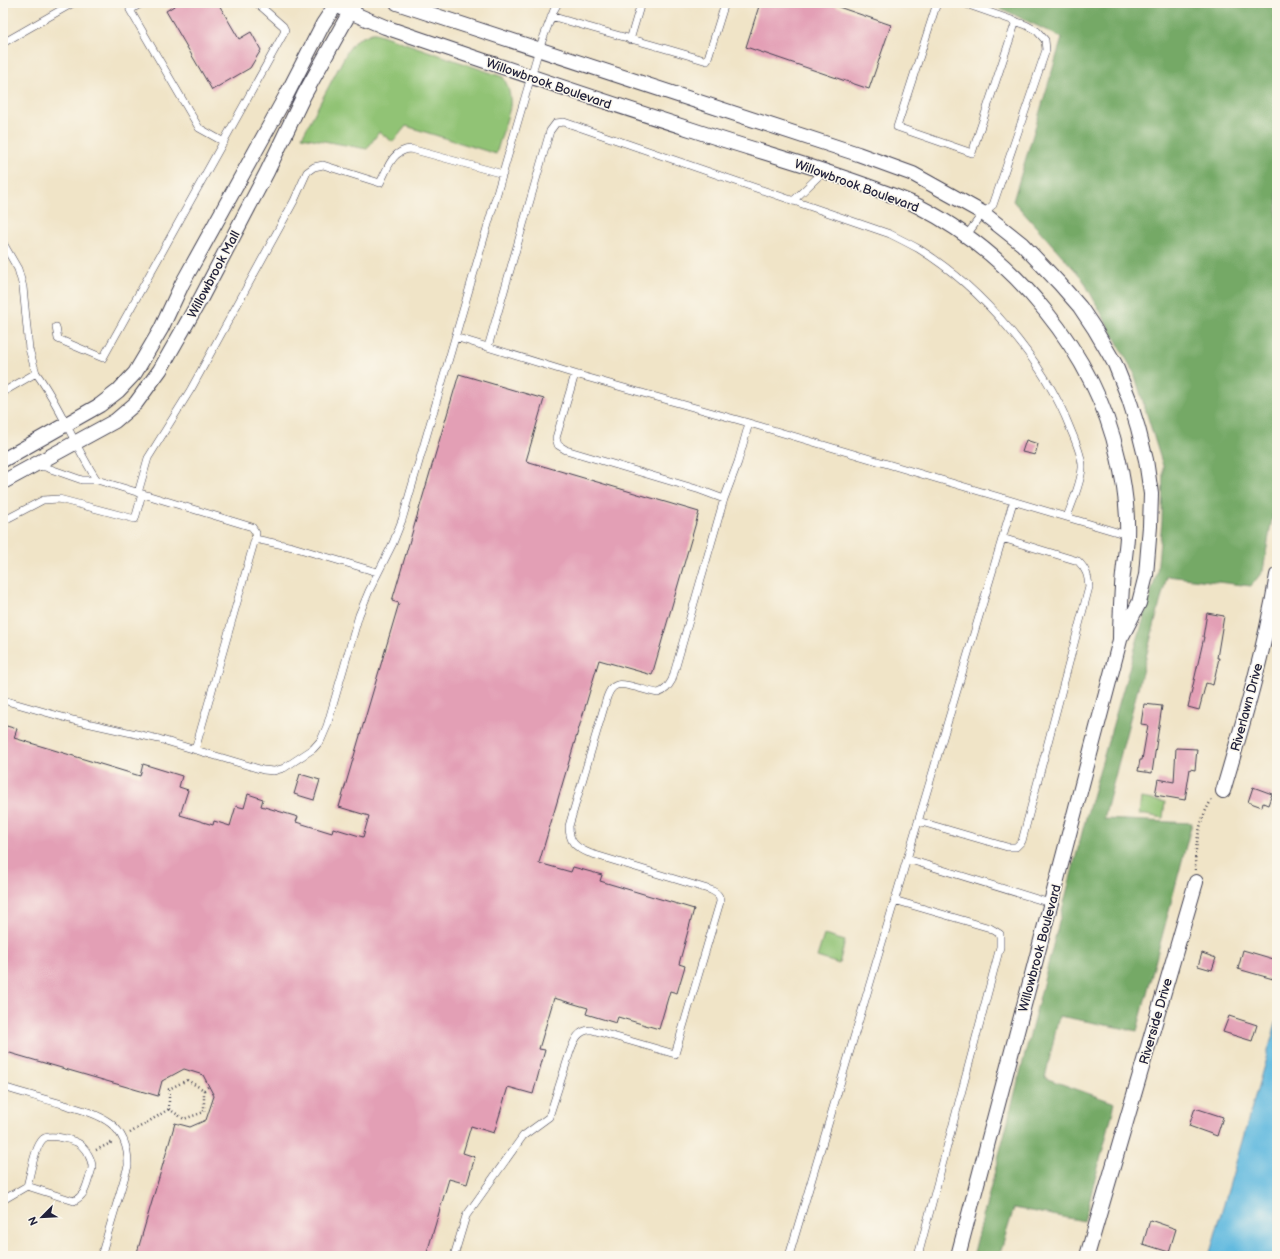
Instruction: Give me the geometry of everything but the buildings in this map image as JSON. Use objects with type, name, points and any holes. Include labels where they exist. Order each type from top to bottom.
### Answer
[{"type":"street","name":"Willowbrook Boulevard","points":[[397,3],[858,154],[913,174],[983,213],[1022,244],[1080,307],[1094,328],[1114,364],[1129,399],[1146,460],[1151,494],[1146,575],[1139,602],[1120,640],[958,1256]]},
{"type":"street","name":"Willowbrook Boulevard","points":[[335,4],[352,8],[385,27],[705,134],[824,171],[916,205],[966,236],[1010,271],[1032,295],[1069,343],[1085,368],[1108,422],[1118,454],[1124,486],[1127,535],[1122,586],[1120,640]]},
{"type":"street","name":"Willowbrook Mall","points":[[3,460],[100,405],[118,391],[135,373],[162,329],[182,284],[335,4]]},
{"type":"street","name":"Willowbrook Mall","points":[[3,482],[115,421],[136,402],[160,370],[201,298],[267,172],[304,95],[352,8]]},
{"type":"street","name":"Riverlawn Drive","points":[[1223,792],[1254,683],[1277,575]]},
{"type":"street","name":"Riverside Drive","points":[[1087,1256],[1196,882]]},
{"type":"lane","points":[[3,43],[73,3]]},
{"type":"lane","points":[[142,3],[130,10],[199,128],[224,142]]},
{"type":"lane","points":[[56,327],[58,339],[103,358],[284,34],[285,30],[283,26],[257,3]]},
{"type":"lane","points":[[3,700],[73,720],[159,739],[263,770],[274,771],[284,768],[313,749],[321,740],[327,726],[354,629],[369,590],[393,543],[402,520],[539,49],[551,16],[558,3]]},
{"type":"lane","points":[[630,40],[641,3]]},
{"type":"lane","points":[[551,16],[630,40],[666,48],[707,62],[725,3]]},
{"type":"lane","points":[[937,3],[897,127],[972,152],[1016,21]]},
{"type":"lane","points":[[963,3],[1016,21],[1037,31],[1045,40],[1046,50],[993,205],[983,213],[966,236]]},
{"type":"lane","points":[[488,347],[550,131],[556,123],[564,122],[890,234],[920,250],[950,272],[971,290],[1011,331],[1039,367],[1061,406],[1078,449],[1083,467],[1067,518]]},
{"type":"lane","points":[[3,521],[43,500],[59,499],[136,519],[148,458],[191,389],[294,201],[307,172],[314,167],[323,165],[380,183],[395,156],[403,150],[411,149],[503,174]]},
{"type":"lane","points":[[793,201],[824,171]]},
{"type":"lane","points":[[3,243],[18,269],[23,287],[29,349],[36,373],[46,387],[85,463],[97,480]]},
{"type":"lane","points":[[455,337],[575,374],[749,423],[1127,535]]},
{"type":"lane","points":[[3,392],[36,373]]},
{"type":"lane","points":[[575,374],[556,438],[558,445],[566,450],[700,490],[724,499]]},
{"type":"lane","points":[[454,1256],[466,1216],[523,1136],[549,1117],[573,1043],[580,1033],[584,1030],[592,1030],[675,1054],[718,909],[720,897],[712,890],[580,849],[574,844],[569,835],[569,826],[607,697],[611,689],[616,685],[622,684],[658,693],[669,686],[672,680],[724,499],[738,462],[749,423]]},
{"type":"lane","points":[[32,465],[45,467],[82,480],[97,480],[252,527],[256,533],[195,750]]},
{"type":"lane","points":[[789,1256],[1013,502]]},
{"type":"lane","points":[[918,822],[1007,848],[1016,846],[1022,841],[1089,587],[1088,576],[1085,568],[1078,562],[1002,538]]},
{"type":"lane","points":[[255,539],[293,547],[377,572]]},
{"type":"lane","points":[[907,859],[1050,903]]},
{"type":"lane","points":[[894,900],[990,928],[1000,934],[1000,948],[918,1256]]},
{"type":"lane","points":[[3,1087],[90,1112],[104,1118],[114,1126],[126,1143],[128,1166],[101,1256]]},
{"type":"lane","points":[[3,1200],[27,1186],[38,1146],[44,1138],[49,1136],[80,1144],[91,1160],[92,1167],[85,1192],[74,1201],[27,1186]]},
{"type":"path","points":[[1196,882],[1197,840],[1204,816],[1209,804],[1215,796],[1223,792]]},
{"type":"path","points":[[187,1080],[204,1090],[204,1112],[184,1119],[168,1109],[169,1089],[187,1080]]},
{"type":"path","points":[[204,1090],[209,1086]]},
{"type":"green space","points":[[990,3],[1277,3],[1277,489],[1263,571],[1251,586],[1167,576],[1104,819],[1192,823],[1137,1031],[1059,1016],[1045,1078],[1115,1103],[1084,1221],[1014,1208],[999,1256],[973,1256],[1085,821],[1157,572],[1162,521],[1163,466],[1134,373],[1082,278],[1013,201],[1062,38]]},
{"type":"green space","points":[[372,33],[376,33],[503,77],[509,92],[510,108],[496,154],[406,126],[393,142],[379,132],[367,149],[302,137],[348,50],[356,40]]},
{"type":"green space","points":[[1141,798],[1165,802],[1163,818],[1139,814]]},
{"type":"green space","points":[[824,935],[845,941],[839,964],[817,957]]},
{"type":"water","points":[[1277,1020],[1277,1256],[1209,1256]]}]
